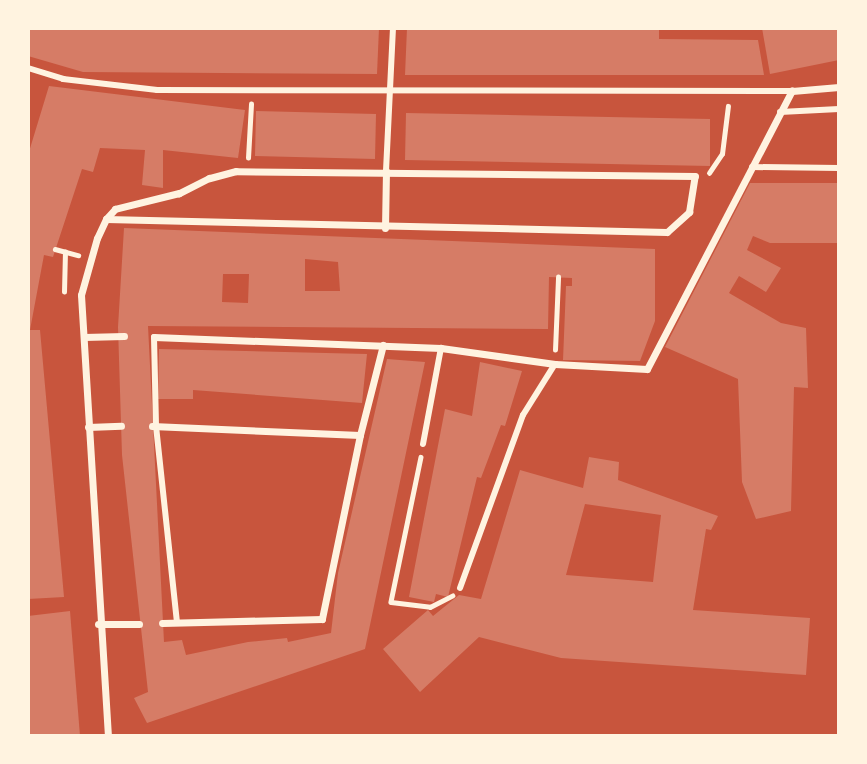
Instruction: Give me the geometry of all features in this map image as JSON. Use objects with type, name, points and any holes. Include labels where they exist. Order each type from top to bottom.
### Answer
[{"type":"street","points":[[385,228],[393,28]]},
{"type":"street","points":[[28,68],[63,79],[157,90],[252,93],[730,92],[839,87]]},
{"type":"street","points":[[177,622],[154,426],[154,337],[441,348],[555,364],[646,369],[792,91]]},
{"type":"street","points":[[780,112],[839,109]]},
{"type":"street","points":[[752,167],[839,168]]},
{"type":"street","points":[[106,219],[385,228],[667,232],[680,225],[689,212],[695,176],[247,171],[223,173],[178,193],[132,202],[115,209],[106,219],[84,274],[84,337],[98,624],[108,736]]},
{"type":"street","points":[[84,337],[124,336]]},
{"type":"street","points":[[162,623],[322,619],[360,435],[383,345]]},
{"type":"street","points":[[424,444],[441,348]]},
{"type":"street","points":[[460,588],[523,415],[555,364]]},
{"type":"street","points":[[88,427],[121,426]]},
{"type":"street","points":[[154,426],[360,435]]},
{"type":"street","points":[[98,624],[139,624]]},
{"type":"path","points":[[695,176],[717,166],[730,92]]},
{"type":"path","points":[[247,171],[252,93]]},
{"type":"path","points":[[55,249],[65,253]]},
{"type":"path","points":[[555,364],[558,277]]},
{"type":"path","points":[[424,444],[391,602],[440,606],[460,588]]},
{"type":"building","points":[[28,28],[379,28],[377,74],[83,72],[28,56]]},
{"type":"building","points":[[407,28],[659,28],[659,39],[758,40],[764,75],[405,75]]},
{"type":"building","points":[[762,28],[839,28],[839,60],[770,74]]},
{"type":"building","points":[[49,86],[245,110],[238,158],[163,150],[163,188],[142,185],[145,150],[100,148],[93,172],[82,169],[53,257],[44,255],[30,330],[40,330],[64,597],[28,599],[28,155]]},
{"type":"building","points":[[256,111],[376,114],[375,159],[255,156]]},
{"type":"building","points":[[406,113],[710,119],[710,166],[405,160]]},
{"type":"building","points":[[750,183],[839,183],[839,243],[770,243],[753,236],[747,250],[781,268],[766,292],[739,276],[729,293],[781,323],[806,328],[808,388],[794,387],[791,511],[756,519],[742,482],[738,379],[665,347]]},
{"type":"building","points":[[124,228],[655,249],[655,321],[640,361],[563,360],[566,286],[572,286],[572,278],[549,277],[548,329],[148,326],[164,642],[182,640],[186,655],[248,642],[287,638],[288,642],[331,633],[338,573],[387,359],[425,362],[365,649],[147,723],[134,698],[148,692],[122,455],[118,327]],"holes":[[[305,259],[338,262],[340,291],[305,291]],[[223,274],[249,274],[248,303],[222,302]]]},
{"type":"building","points":[[159,349],[367,354],[362,403],[193,390],[193,399],[158,399]]},
{"type":"building","points":[[480,362],[522,371],[505,426],[501,425],[481,478],[477,477],[448,597],[436,594],[434,602],[409,597],[445,409],[472,416]]},
{"type":"building","points":[[589,457],[619,462],[618,480],[718,516],[711,530],[706,529],[693,610],[810,618],[806,675],[561,658],[479,637],[420,692],[383,649],[428,610],[433,616],[459,595],[481,599],[520,470],[583,488]],"holes":[[[585,504],[661,515],[653,582],[566,575]]]},
{"type":"building","points":[[70,611],[80,736],[28,736],[28,616]]}]
